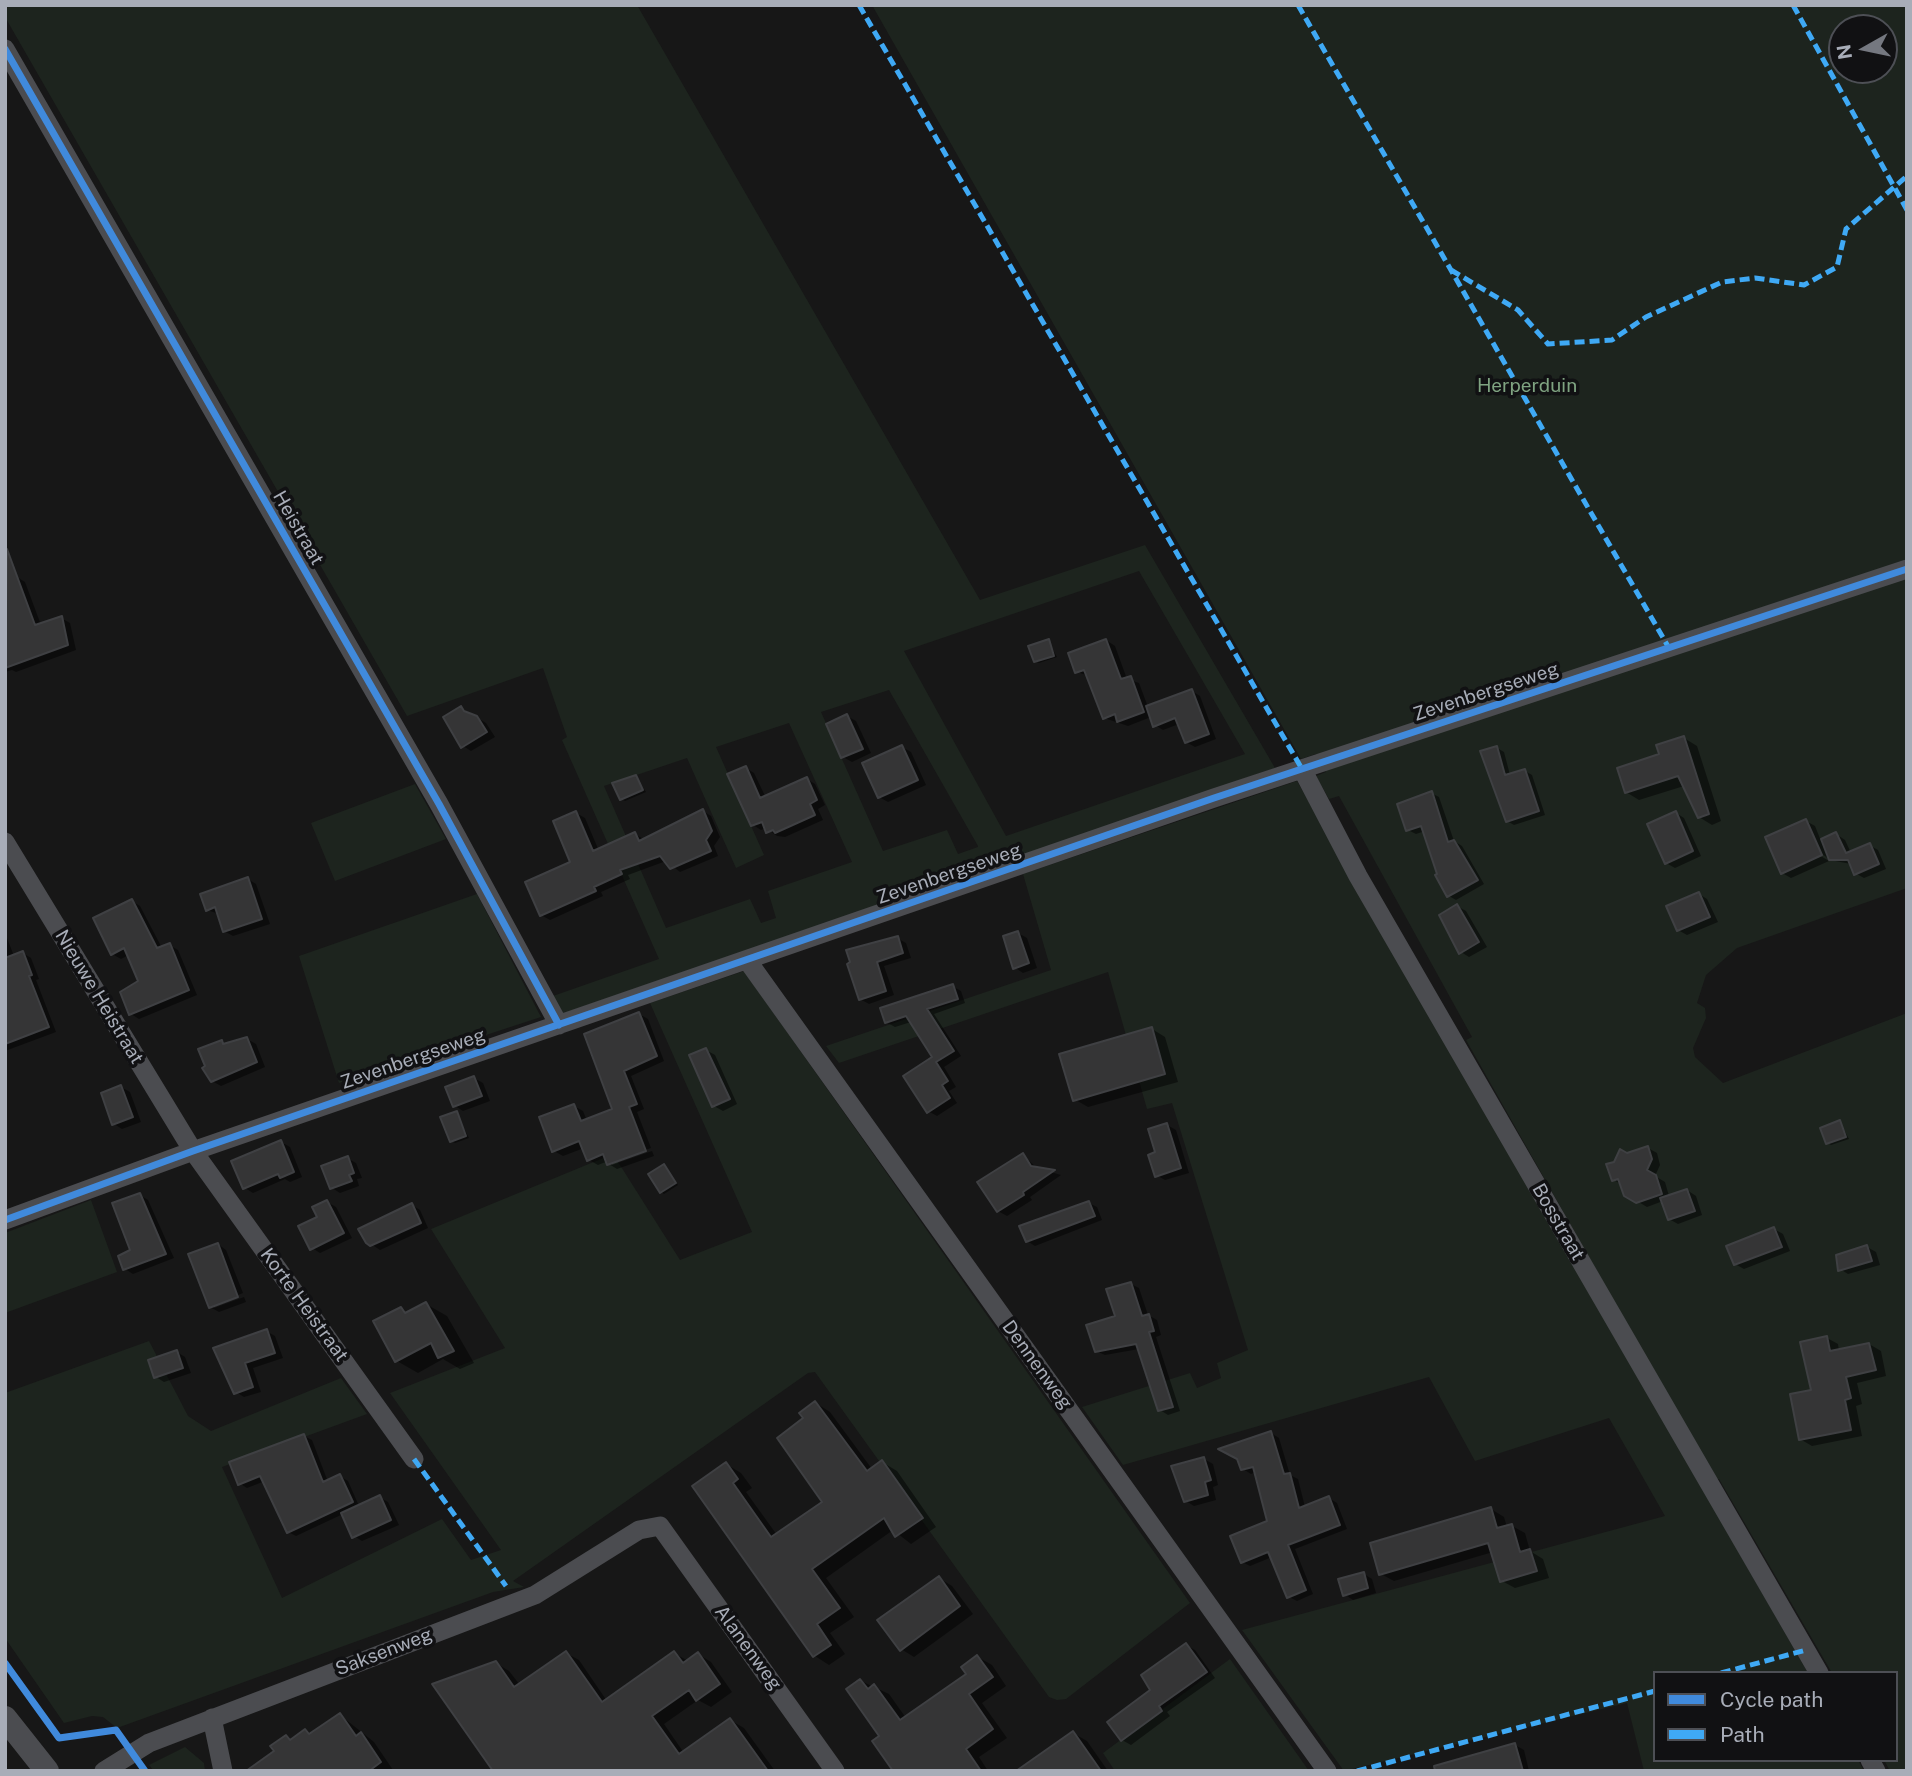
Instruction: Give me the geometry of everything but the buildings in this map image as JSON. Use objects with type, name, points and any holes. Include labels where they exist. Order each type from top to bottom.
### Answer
[{"type":"street","name":"Heistraat","points":[[5,48],[432,792],[559,1025]]},
{"type":"street","name":"Zevenbergseweg","points":[[5,1220],[193,1151],[1302,769],[1907,569]]},
{"type":"street","name":"Bosstraat","points":[[1302,769],[1364,888],[1818,1671]]},
{"type":"street","name":"Nieuwe Heistraat","points":[[5,842],[193,1151]]},
{"type":"street","name":"Dennenweg","points":[[747,960],[1327,1771]]},
{"type":"street","name":"Korte Heistraat","points":[[193,1151],[414,1459]]},
{"type":"street","name":"Saksenweg","points":[[104,1771],[149,1743],[535,1595],[639,1530],[660,1526]]},
{"type":"street","name":"Alanenweg","points":[[660,1526],[835,1771]]},
{"type":"street","points":[[5,1718],[47,1771]]},
{"type":"street","points":[[212,1718],[223,1771]]},
{"type":"green space","points":[[5,5],[637,5],[980,600],[1145,545],[1275,768],[559,1015],[550,997],[659,959],[562,740],[567,737],[543,668],[407,716],[5,17]],"holes":[[[1139,571],[1245,754],[1006,836],[904,651]],[[889,690],[978,847],[958,854],[947,830],[883,851],[821,712]],[[789,723],[852,862],[768,891],[776,918],[761,923],[750,899],[666,928],[604,786],[687,758],[736,868],[764,855],[716,747]]]},
{"type":"green space","name":"Herperduin","points":[[872,5],[1907,5],[1907,888],[1737,948],[1706,975],[1697,1003],[1705,1008],[1706,1018],[1693,1048],[1695,1057],[1723,1083],[1907,1013],[1907,1771],[1890,1771],[1885,1762],[1898,1762],[1898,1671],[1831,1671],[1719,1479],[1715,1480],[1466,1040],[1472,1037],[1339,796],[1329,799],[1316,776],[1326,772],[1316,754],[1301,759]]},
{"type":"green space","points":[[1297,781],[1807,1671],[1653,1671],[1653,1762],[1859,1762],[1864,1771],[1644,1771],[1627,1703],[1344,1771],[1242,1630],[1665,1516],[1609,1418],[1475,1461],[1429,1377],[1123,1465],[1082,1407],[1190,1373],[1197,1388],[1221,1378],[1217,1363],[1248,1350],[1172,1103],[1147,1109],[1108,972],[839,1063],[826,1046],[1051,970],[1023,874]]},
{"type":"green space","points":[[415,784],[446,839],[335,881],[311,823]]},
{"type":"green space","points":[[477,894],[541,1017],[339,1083],[299,956]]},
{"type":"green space","points":[[744,971],[1190,1603],[1066,1699],[1049,1697],[815,1372],[808,1373],[513,1581],[524,1587],[493,1592],[117,1728],[103,1717],[92,1716],[64,1723],[5,1638],[5,1393],[149,1341],[188,1416],[211,1431],[341,1378],[367,1414],[222,1467],[282,1598],[442,1519],[471,1560],[501,1550],[390,1393],[505,1348],[431,1229],[613,1154],[680,1260],[752,1232],[650,1003]]},
{"type":"green space","points":[[91,1200],[117,1272],[5,1313],[5,1233]]},
{"type":"green space","points":[[1230,1659],[1309,1771],[1115,1771],[1103,1753]]},
{"type":"green space","points":[[185,1747],[204,1763],[205,1771],[154,1771],[149,1765]]},
{"type":"marked path","points":[[859,5],[1302,769]]},
{"type":"marked path","points":[[1298,5],[1669,648]]},
{"type":"marked path","points":[[1793,5],[1907,210]]},
{"type":"marked path","points":[[1451,270],[1518,310],[1548,344],[1612,340],[1646,317],[1722,282],[1755,278],[1804,285],[1837,267],[1846,229],[1907,176]]},
{"type":"marked path","points":[[414,1459],[506,1586]]},
{"type":"marked path","points":[[1728,1671],[1806,1650]]},
{"type":"marked path","points":[[1357,1771],[1653,1692]]},
{"type":"cycle path","points":[[5,49],[439,804],[559,1025]]},
{"type":"cycle path","points":[[5,1220],[193,1151],[1214,798],[1907,569]]},
{"type":"cycle path","points":[[5,1663],[59,1738],[116,1730],[145,1771]]}]
